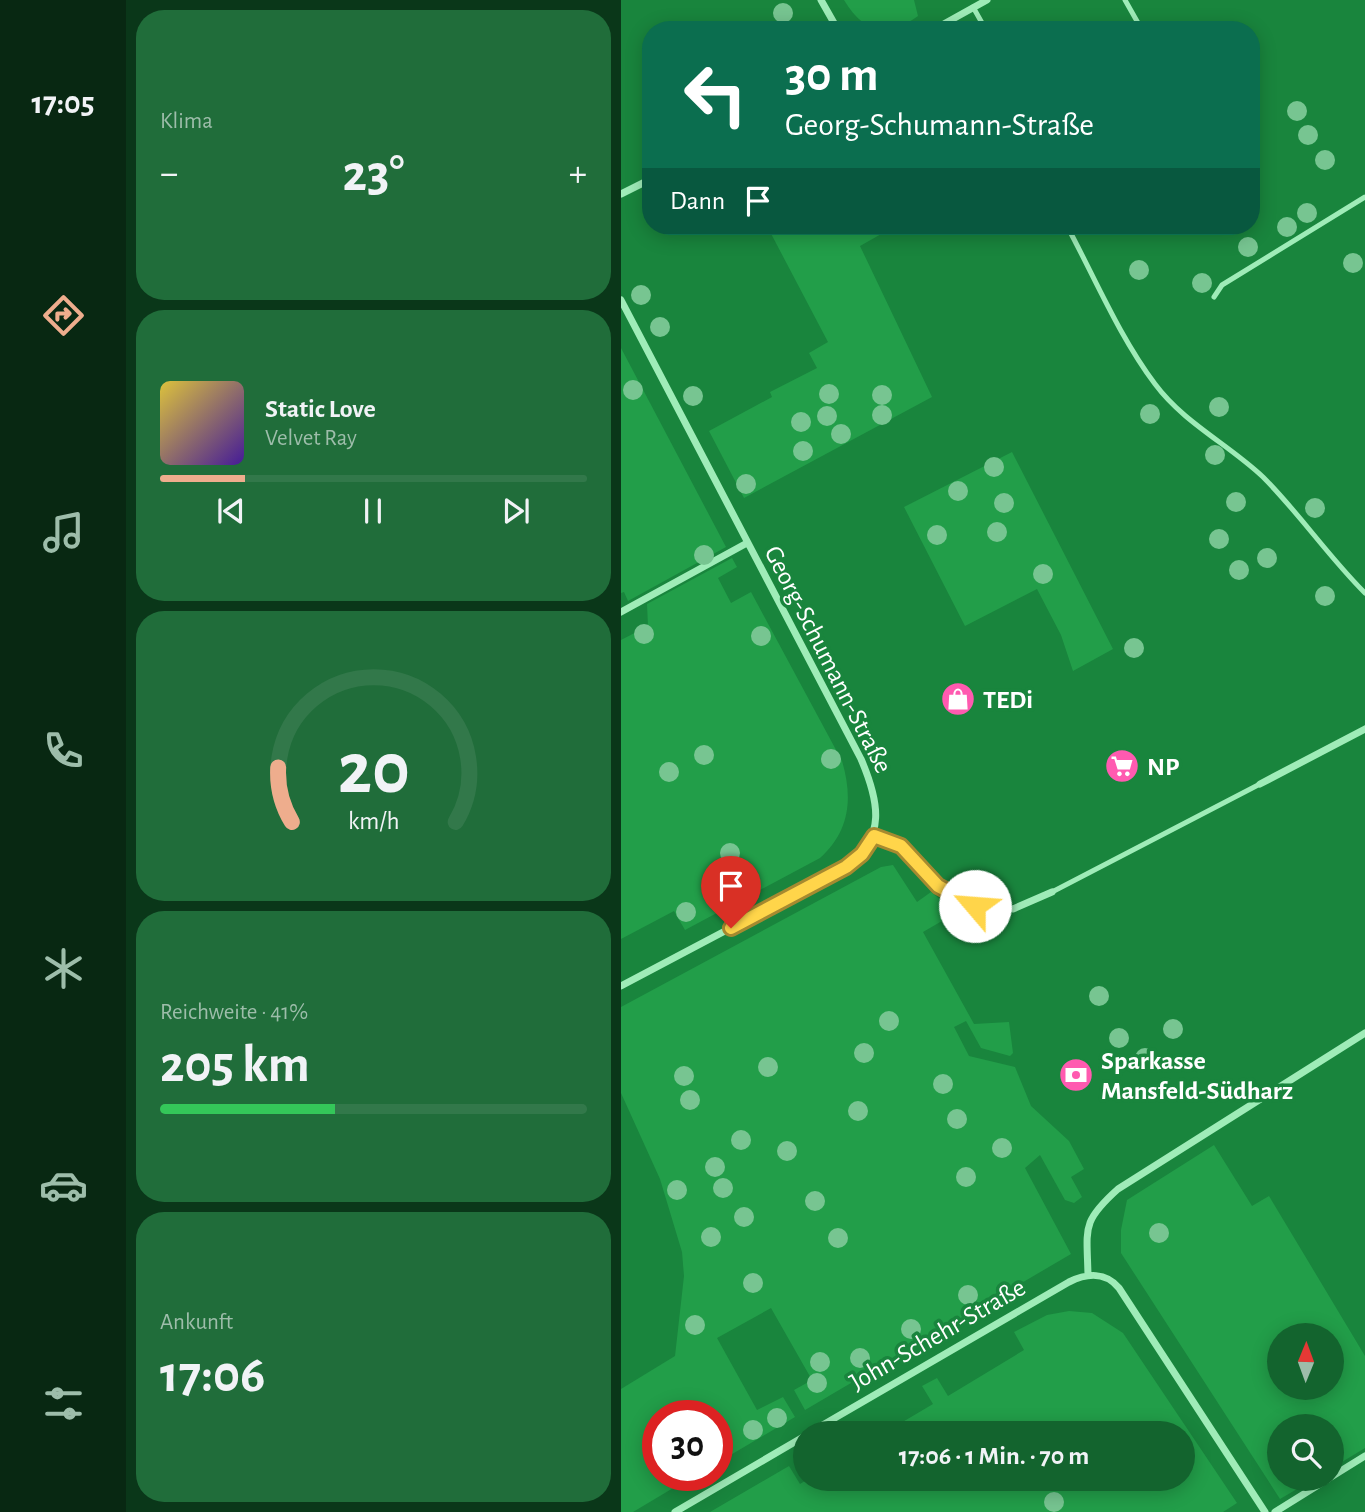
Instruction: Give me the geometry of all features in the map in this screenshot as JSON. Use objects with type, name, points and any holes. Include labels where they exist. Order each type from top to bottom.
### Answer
[{"type":"street","points":[[821,0],[833,21]]},
{"type":"street","points":[[949,21],[987,0]]},
{"type":"street","points":[[621,194],[642,184]]},
{"type":"street","name":"Georg-Schumann-Straße","points":[[621,300],[861,759],[873,792],[876,817],[874,836]]},
{"type":"street","name":"Georg-Schumann-Straße","points":[[621,612],[747,543]]},
{"type":"street","points":[[1260,784],[1365,729]]},
{"type":"street","points":[[621,986],[846,867],[862,854],[874,836],[901,846],[938,886],[970,905],[1013,909],[1052,892]]},
{"type":"street","points":[[1266,1512],[1119,1288],[1105,1278],[1088,1275],[1089,1222],[1100,1206],[1122,1186],[1365,1033]]},
{"type":"street","name":"John-Schehr-Straße","points":[[829,1421],[1046,1294],[1088,1275]]},
{"type":"street","points":[[675,1512],[793,1443]]},
{"type":"street","points":[[1344,1469],[1365,1456]]},
{"type":"street","points":[[1275,1512],[1309,1491]]},
{"type":"lane","points":[[1125,0],[1137,21]]},
{"type":"lane","points":[[973,7],[981,21]]},
{"type":"lane","points":[[1214,297],[1223,284],[1365,197]]},
{"type":"lane","points":[[1072,235],[1135,355],[1166,398],[1188,420],[1241,457],[1266,481],[1365,593]]},
{"type":"lane","points":[[1052,892],[1260,784]]},
{"type":"green space","points":[[844,0],[914,0],[918,16],[909,21],[862,21]]},
{"type":"green space","points":[[772,235],[879,235],[860,246],[932,397],[744,498],[709,431],[772,397],[770,392],[817,368],[809,353],[828,342]]},
{"type":"green space","points":[[621,348],[726,547],[628,601],[624,592],[621,593]]},
{"type":"green space","points":[[1012,452],[1113,649],[1073,671],[1061,635],[1037,589],[965,626],[904,507]]},
{"type":"green space","points":[[732,558],[737,567],[718,578],[731,603],[751,592],[842,761],[848,801],[843,825],[838,837],[820,858],[685,930],[674,911],[621,939],[621,640],[648,626],[647,604]]},
{"type":"green space","points":[[893,865],[917,902],[931,892],[941,900],[942,921],[923,932],[974,1024],[1009,1022],[1013,1053],[1010,1056],[981,1048],[966,1021],[954,1027],[969,1056],[1015,1067],[1031,1106],[1069,1141],[1084,1169],[1071,1177],[1082,1197],[1074,1203],[1065,1200],[1040,1155],[1025,1168],[1071,1254],[805,1410],[794,1390],[812,1380],[771,1308],[717,1338],[757,1410],[783,1397],[795,1417],[733,1454],[733,1400],[642,1400],[642,1491],[668,1491],[633,1512],[621,1512],[621,1389],[675,1356],[684,1276],[682,1252],[660,1179],[621,1093],[621,1007],[881,867]]},
{"type":"green space","points":[[1214,1145],[1252,1206],[1269,1196],[1365,1356],[1365,1448],[1344,1461],[1344,1414],[1267,1414],[1267,1479],[1121,1253],[1121,1230],[1127,1200]]},
{"type":"green space","points":[[1069,1311],[1092,1313],[1123,1333],[1182,1421],[904,1421],[933,1404],[922,1386],[937,1378],[948,1396],[1024,1350],[1014,1332],[1047,1315]]},
{"type":"green space","points":[[1195,1440],[1237,1503],[1223,1512],[710,1512],[789,1466],[793,1473],[793,1491],[1195,1491]]},
{"type":"green space","points":[[1275,1491],[1294,1491],[1280,1499]]},
{"type":"place","name":"TEDi","points":[[958,699]]},
{"type":"place","name":"NP","points":[[1122,766]]},
{"type":"place","name":"Sparkasse Mansfeld-Südharz","points":[[1076,1075]]},
{"type":"route","points":[[731,928],[846,867],[862,854],[874,836],[901,846],[938,886],[955,898],[975,906]]}]
